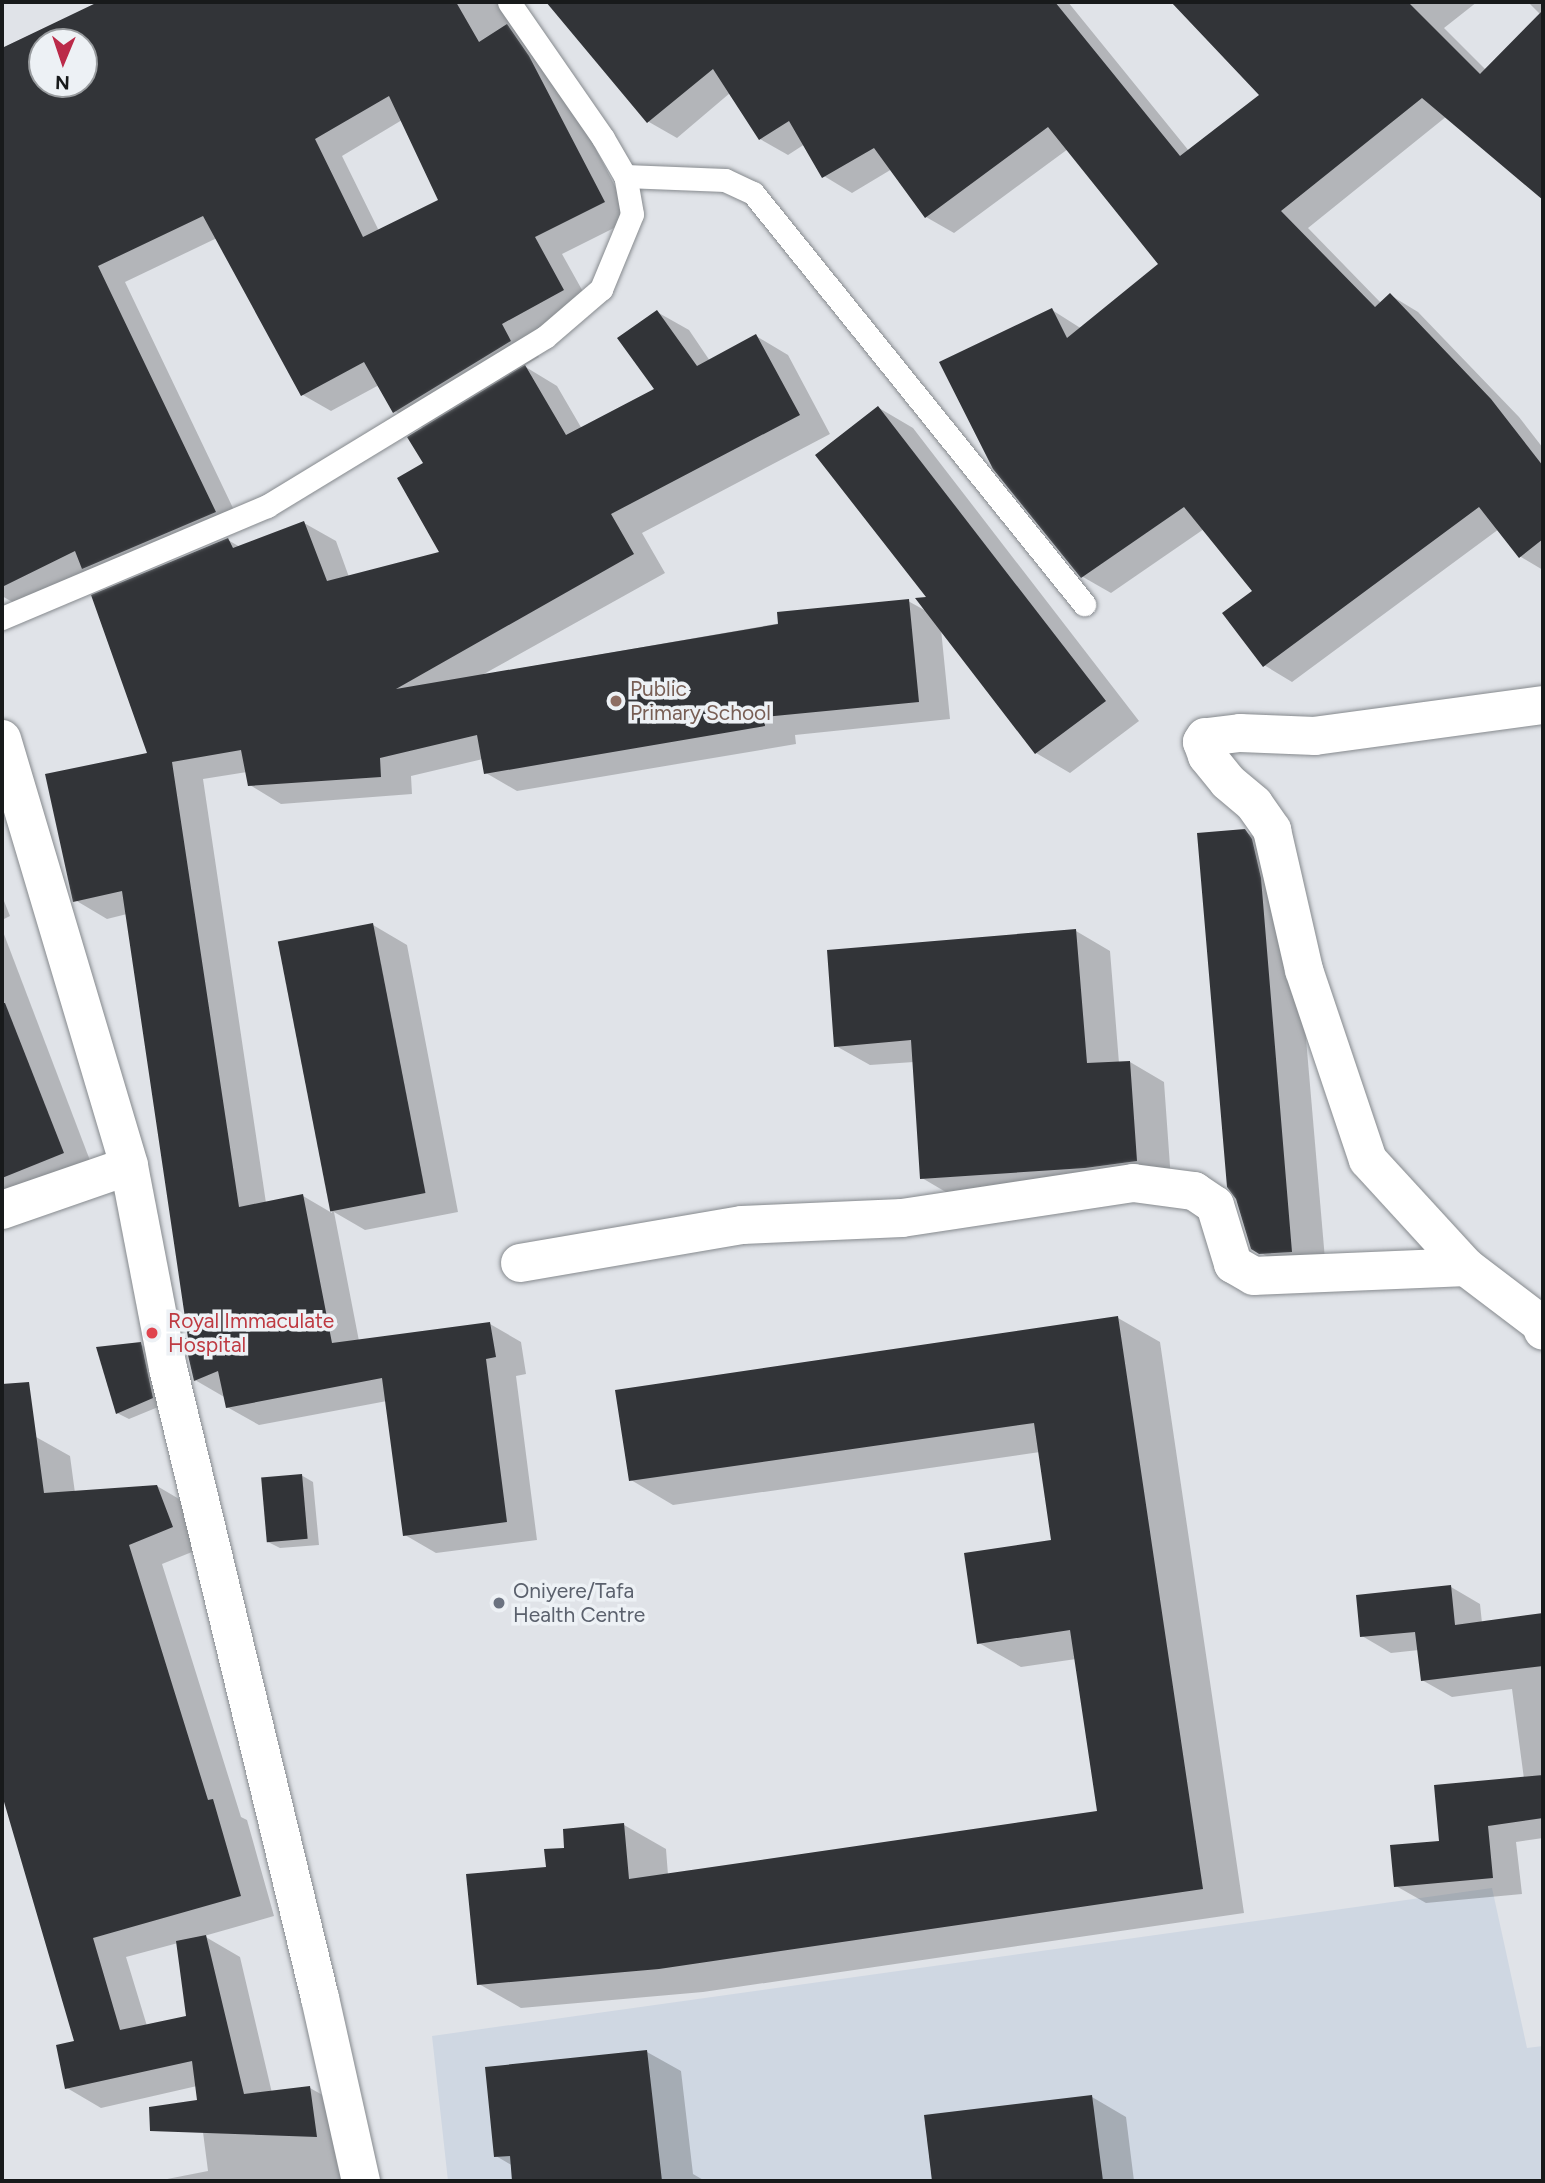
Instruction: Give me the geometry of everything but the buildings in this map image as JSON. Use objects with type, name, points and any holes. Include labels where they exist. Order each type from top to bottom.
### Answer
[{"type":"street","points":[[1543,705],[1315,736],[1240,733],[1205,737],[1202,742],[1206,756],[1228,782],[1254,804],[1272,831],[1304,970],[1368,1160],[1466,1267],[1541,1324],[1543,1331]]},
{"type":"street","points":[[2,739],[129,1166],[168,1368],[317,1984],[361,2181]]},
{"type":"street","points":[[2,1210],[129,1166]]},
{"type":"street","points":[[520,1264],[742,1225],[902,1218],[1133,1183],[1194,1191],[1215,1205],[1233,1264],[1254,1276],[1466,1267]]},
{"type":"lane","points":[[2,618],[267,506],[545,337],[601,289],[632,214],[625,176],[603,138],[509,2]]},
{"type":"lane","points":[[625,176],[725,180],[753,193],[1084,604]]},
{"type":"shaded area","points":[[1492,1888],[1527,2048],[1543,2046],[1543,2181],[448,2181],[432,2036]]},
{"type":"place","name":"Public Primary School","points":[[616,701]]},
{"type":"place","name":"Royal Immaculate Hospital","points":[[152,1333]]},
{"type":"place","name":"Oniyere/Tafa Health Centre","points":[[499,1603]]}]
